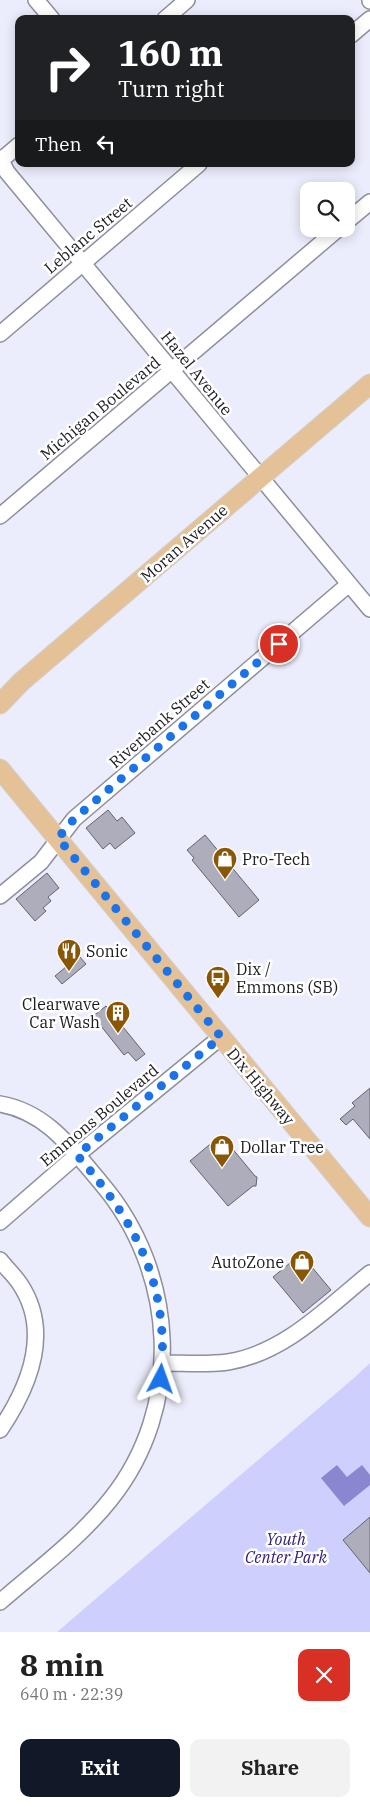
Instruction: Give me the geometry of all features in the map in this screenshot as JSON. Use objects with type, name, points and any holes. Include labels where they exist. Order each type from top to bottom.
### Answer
[{"type":"main road","name":"Moran Avenue","points":[[0,704],[16,686],[370,384]]},
{"type":"main road","name":"Dix Highway","points":[[0,769],[370,1217]]},
{"type":"street","points":[[36,0],[49,15]]},
{"type":"street","points":[[171,15],[188,0]]},
{"type":"street","points":[[355,32],[370,19]]},
{"type":"street","points":[[0,160],[15,148]]},
{"type":"street","name":"Hazel Avenue","points":[[0,160],[7,172],[84,262],[370,610]]},
{"type":"street","name":"Leblanc Street","points":[[0,334],[196,167]]},
{"type":"street","points":[[355,214],[370,202]]},
{"type":"street","name":"Michigan Boulevard","points":[[0,516],[329,237]]},
{"type":"street","name":"Riverbank Street","points":[[0,896],[41,862],[74,819],[349,584]]},
{"type":"street","name":"Emmons Boulevard","points":[[0,1222],[77,1155],[221,1037]]},
{"type":"street","points":[[0,1104],[38,1117],[57,1132],[118,1205],[145,1255],[154,1281],[163,1335],[163,1363],[158,1401],[148,1433],[132,1468],[94,1518],[0,1602]]},
{"type":"street","points":[[0,1260],[20,1283],[25,1294],[34,1322],[36,1341],[34,1360],[29,1378],[0,1430]]},
{"type":"street","points":[[163,1363],[212,1364],[243,1359],[260,1353],[292,1336],[370,1272]]},
{"type":"green space","name":"Youth Center Park","points":[[370,1363],[370,1632],[57,1632],[355,1377]]},
{"type":"shaded area","points":[[337,1465],[347,1477],[362,1465],[370,1475],[370,1485],[344,1506],[321,1478]]},
{"type":"building","points":[[108,810],[117,821],[122,817],[135,833],[115,849],[110,843],[103,849],[86,828]]},
{"type":"building","name":"Pro-Tech","points":[[205,835],[259,900],[239,917],[192,860],[194,858],[187,850]]},
{"type":"building","points":[[47,873],[59,888],[48,897],[51,901],[43,908],[46,911],[35,921],[16,899]]},
{"type":"building","name":"Sonic","points":[[79,956],[86,964],[62,984],[55,976]]},
{"type":"building","name":"Clearwave Car Wash","points":[[106,1006],[145,1054],[136,1061],[128,1052],[124,1055],[93,1016]]},
{"type":"building","points":[[370,1088],[370,1139],[353,1119],[346,1125],[340,1119],[355,1106],[352,1103]]},
{"type":"building","name":"Dollar Tree","points":[[221,1135],[257,1177],[256,1186],[253,1186],[228,1206],[190,1161]]},
{"type":"building","name":"AutoZone","points":[[301,1254],[331,1290],[303,1313],[273,1277]]},
{"type":"building","points":[[370,1517],[370,1573],[343,1540]]},
{"type":"place","name":"Pro-Tech","points":[[225,880]]},
{"type":"place","name":"Sonic","points":[[69,972]]},
{"type":"place","name":"Dix / Emmons (SB)","points":[[218,999]]},
{"type":"place","name":"Clearwave Car Wash","points":[[118,1034]]},
{"type":"place","name":"Dollar Tree","points":[[222,1168]]},
{"type":"place","name":"AutoZone","points":[[302,1283]]},
{"type":"route","points":[[161,1379],[163,1335],[160,1308],[154,1281],[145,1255],[118,1205],[77,1155],[221,1037],[58,838],[74,819],[279,644]]}]
